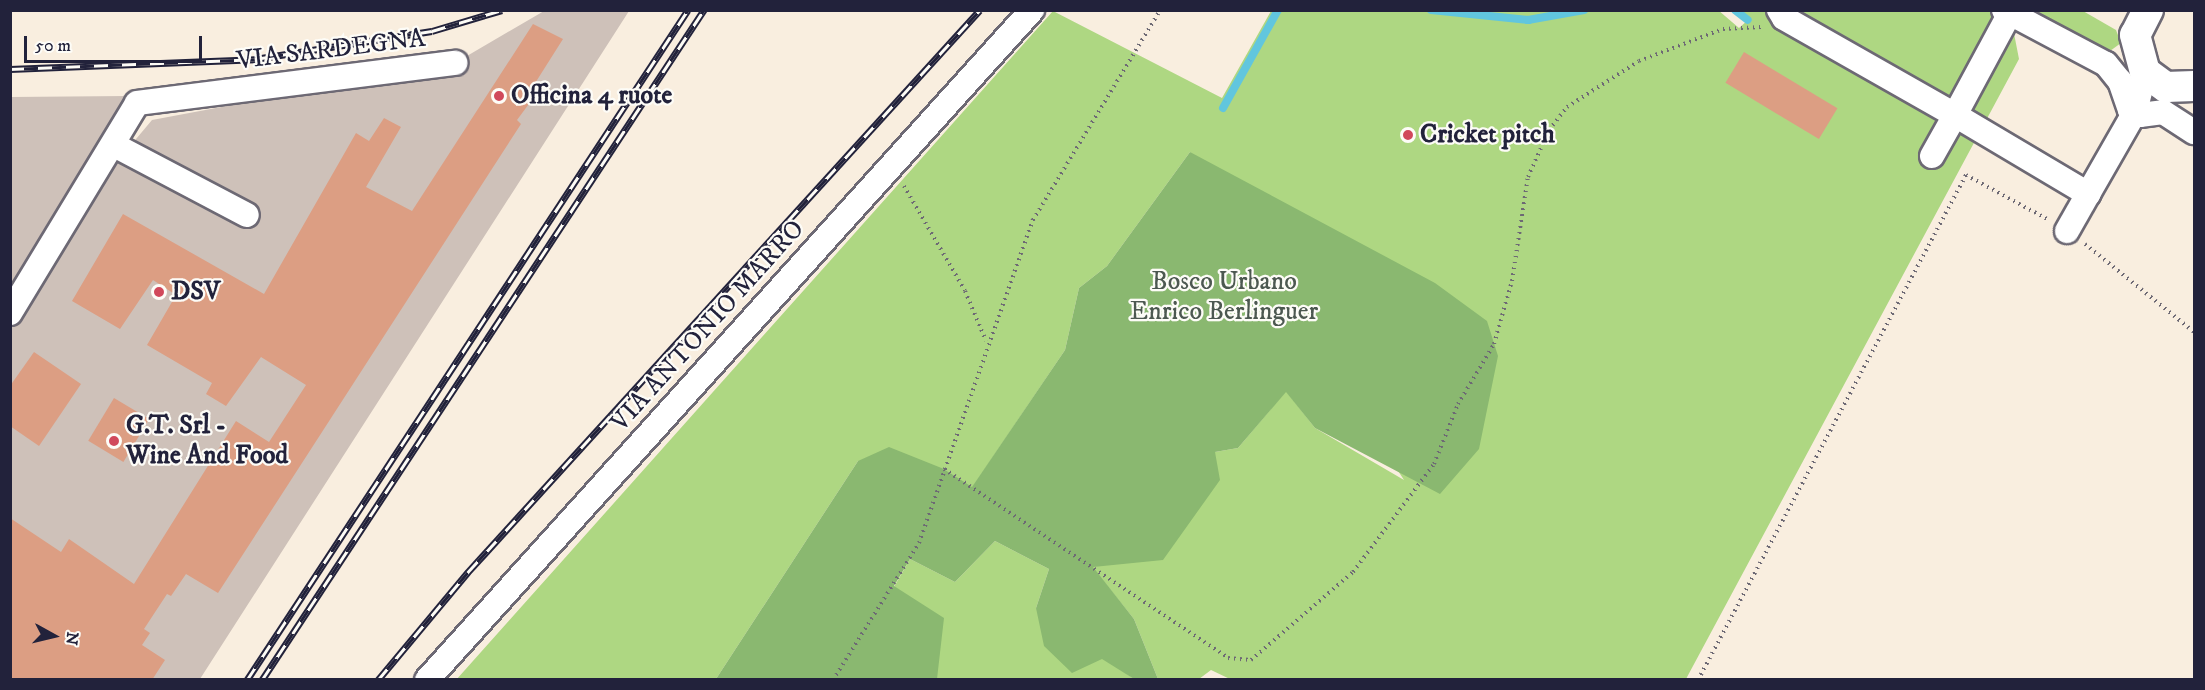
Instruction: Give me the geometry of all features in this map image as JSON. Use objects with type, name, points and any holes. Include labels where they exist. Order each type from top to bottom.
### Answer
[{"type":"main road","points":[[2136,15],[2135,48],[2168,82]]},
{"type":"street","name":"VIA ANTONIO MARRO","points":[[427,680],[1032,10]]},
{"type":"street","points":[[1932,156],[2007,12],[2106,64],[2120,81],[2123,101],[2135,112],[2163,112],[2194,132]]},
{"type":"street","points":[[1780,13],[2088,194]]},
{"type":"street","name":"VIA SARDEGNA","points":[[10,313],[138,103],[455,63]]},
{"type":"street","points":[[2067,231],[2135,112],[2168,82]]},
{"type":"street","points":[[114,145],[247,215]]},
{"type":"path","points":[[832,680],[919,543],[986,341],[1033,220],[1160,10]]},
{"type":"path","points":[[944,469],[1228,658],[1251,660],[1353,572],[1434,464],[1458,404],[1494,344],[1512,281],[1528,177],[1549,130],[1567,106],[1639,61],[1723,29],[1760,27],[1780,13]]},
{"type":"path","points":[[893,164],[965,291],[986,341]]},
{"type":"path","points":[[1698,680],[1966,175],[2067,231],[2194,332]]},
{"type":"shaded area","points":[[544,11],[629,11],[200,679],[11,679],[11,288],[152,120],[455,63]]},
{"type":"shaded area","points":[[127,96],[11,288],[11,97]]},
{"type":"green space","points":[[1718,10],[1739,28],[1748,20],[1736,11],[2004,10],[2010,13],[2019,59],[1686,679],[1232,680],[1211,670],[1199,679],[1158,679],[1134,619],[1092,567],[1215,452],[1238,448],[1286,391],[1315,428],[1404,480],[1190,152],[1107,266],[1079,288],[1065,350],[972,488],[944,469],[858,461],[716,679],[456,680],[1053,11],[1222,98],[1271,11]]},
{"type":"green space","points":[[2027,11],[2083,11],[2116,30],[2121,43],[2110,51]]},
{"type":"green space","name":"Bosco Urbano Enrico Berlinguer","points":[[1190,152],[1435,283],[1487,321],[1498,356],[1479,449],[1440,494],[1315,428],[1286,392],[1238,448],[1215,452],[1220,480],[1163,560],[1093,567],[1134,619],[1158,679],[1134,679],[1102,659],[1072,673],[1044,646],[1036,608],[1049,569],[995,541],[955,582],[910,559],[894,586],[944,618],[937,679],[716,679],[858,461],[889,447],[944,469],[972,487],[1065,350],[1079,288],[1107,266]]},
{"type":"green space","points":[[995,541],[1049,569],[1036,608],[1134,679],[937,679],[937,664],[894,587],[910,559],[955,582]]},
{"type":"building","points":[[533,24],[563,39],[532,88],[537,93],[517,120],[521,124],[218,593],[186,574],[171,596],[167,594],[144,629],[150,633],[142,645],[165,660],[152,680],[10,680],[10,518],[61,552],[69,539],[134,584],[236,421],[269,442],[306,385],[261,357],[226,406],[206,394],[212,383],[147,345],[176,295],[153,280],[120,329],[72,301],[123,214],[264,294],[356,133],[369,141],[384,118],[401,127],[366,187],[412,211]]},
{"type":"building","points":[[1744,52],[1837,108],[1819,139],[1725,83]]},
{"type":"building","points":[[34,352],[81,384],[39,446],[10,426],[10,386]]},
{"type":"building","points":[[114,398],[149,419],[123,462],[88,441]]},
{"type":"waterway","points":[[1223,108],[1278,10]]},
{"type":"waterway","points":[[1431,10],[1528,20],[1584,10]]},
{"type":"waterway","points":[[1735,10],[1748,20]]},
{"type":"railway","points":[[10,69],[255,59],[432,31],[502,10]]},
{"type":"railway","points":[[247,680],[688,10]]},
{"type":"railway","points":[[262,680],[704,10]]},
{"type":"railway","points":[[378,680],[468,572],[980,10]]},
{"type":"place","name":"Officina 4 ruote","points":[[499,96]]},
{"type":"place","name":"Cricket pitch","points":[[1408,135]]},
{"type":"place","name":"DSV","points":[[159,292]]},
{"type":"place","name":"G.T. Srl - Wine And Food","points":[[114,441]]}]
